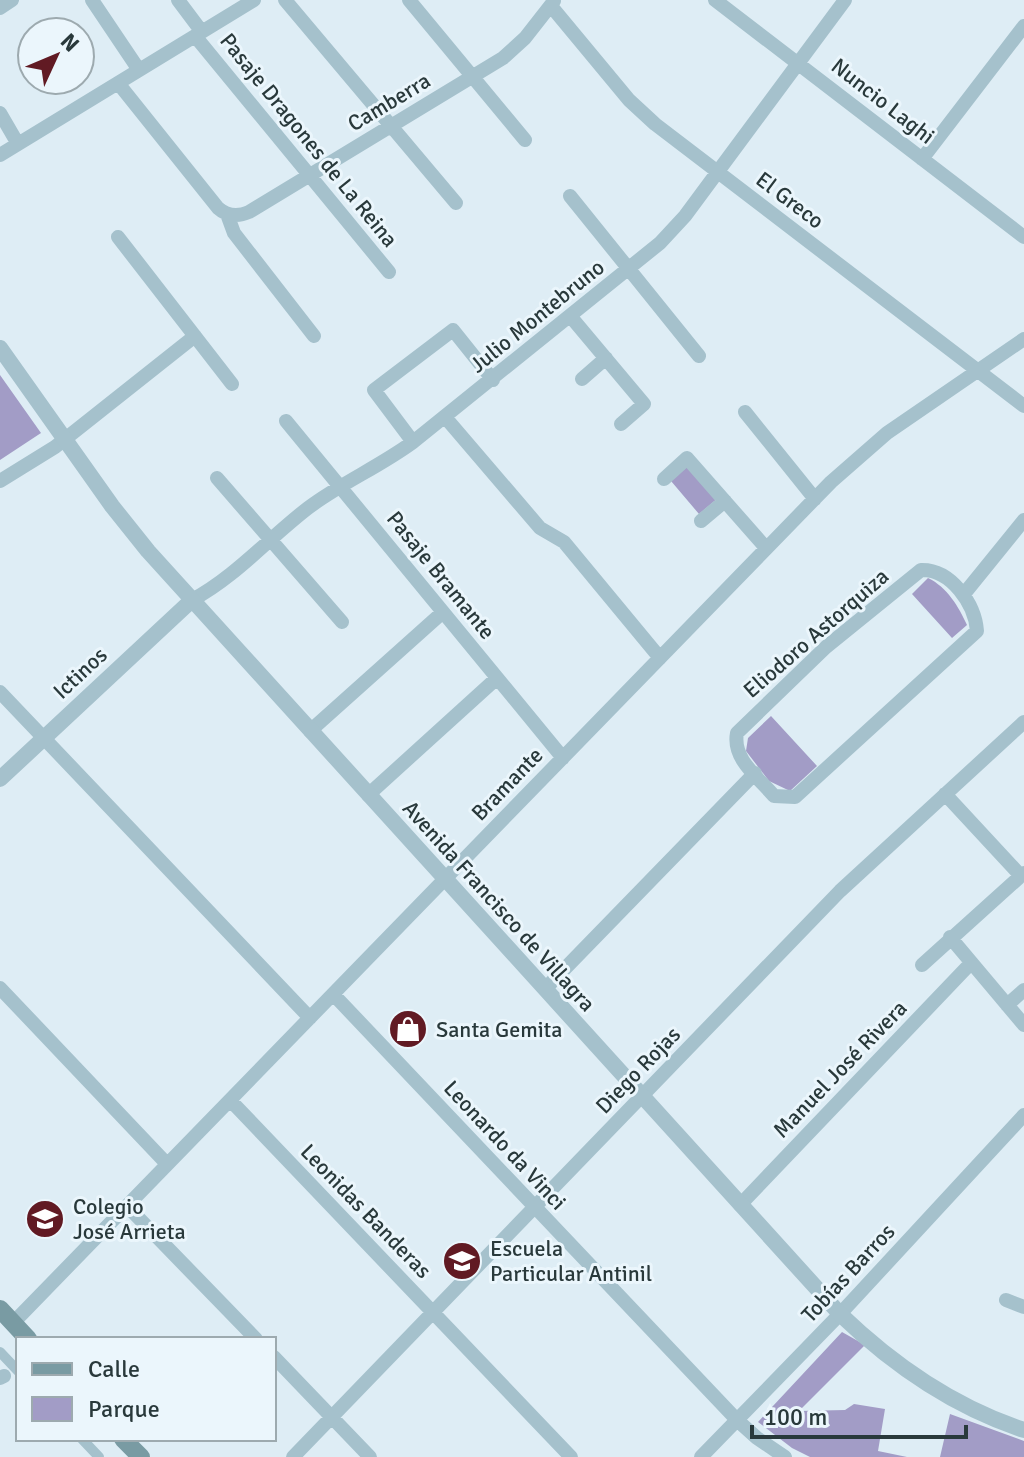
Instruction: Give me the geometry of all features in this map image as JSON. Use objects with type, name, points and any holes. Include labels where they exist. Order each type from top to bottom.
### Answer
[{"type":"main road","points":[[6,1316],[26,1337]]},
{"type":"main road","points":[[125,1441],[141,1457]]},
{"type":"street","points":[[0,8],[12,0]]},
{"type":"street","points":[[92,0],[139,70]]},
{"type":"street","name":"Pasaje Dragones de La Reina","points":[[178,0],[199,34],[389,272]]},
{"type":"street","points":[[0,155],[254,0]]},
{"type":"street","points":[[285,0],[456,203]]},
{"type":"street","points":[[409,0],[525,140]]},
{"type":"street","name":"Nuncio Laghi","points":[[715,0],[1024,237]]},
{"type":"street","name":"Julio Montebruno","points":[[192,600],[305,511],[377,468],[413,442],[629,270],[675,228],[845,0]]},
{"type":"street","name":"Camberra","points":[[227,214],[249,212],[473,77],[515,48],[553,3]]},
{"type":"street","name":"El Greco","points":[[553,3],[640,111],[1024,406]]},
{"type":"street","points":[[922,159],[1019,43],[1024,26]]},
{"type":"street","points":[[118,83],[218,208],[227,214],[234,233],[314,336]]},
{"type":"street","points":[[0,113],[18,144]]},
{"type":"street","points":[[570,196],[699,356]]},
{"type":"street","points":[[118,237],[232,384]]},
{"type":"street","points":[[571,317],[644,404],[621,424]]},
{"type":"street","points":[[413,442],[374,390],[453,330],[493,380]]},
{"type":"street","points":[[0,481],[64,439],[195,336]]},
{"type":"street","name":"Bramante","points":[[6,1316],[127,1206],[766,548],[867,449],[1024,339]]},
{"type":"street","name":"Avenida Francisco de Villagra","points":[[0,348],[130,530],[840,1314],[879,1350],[931,1386],[983,1414],[1024,1430]]},
{"type":"street","points":[[582,379],[606,358]]},
{"type":"street","points":[[745,412],[815,499]]},
{"type":"street","points":[[445,417],[540,528],[560,537],[660,658]]},
{"type":"street","name":"Pasaje Bramante","points":[[286,421],[563,758]]},
{"type":"street","points":[[664,479],[687,458],[766,548]]},
{"type":"street","points":[[217,478],[342,622]]},
{"type":"street","points":[[701,521],[725,501]]},
{"type":"street","points":[[964,594],[1024,520]]},
{"type":"street","name":"Eliodoro Astorquiza","points":[[921,570],[941,574],[964,594],[976,617],[977,631],[795,797],[774,796],[755,773],[741,759],[735,745],[737,733],[826,647],[921,570]]},
{"type":"street","name":"Ictinos","points":[[0,779],[192,600]]},
{"type":"street","points":[[310,731],[443,612]]},
{"type":"street","points":[[368,795],[497,678]]},
{"type":"street","points":[[0,692],[310,1018]]},
{"type":"street","name":"Diego Rojas","points":[[293,1457],[840,891],[1024,722]]},
{"type":"street","points":[[545,989],[755,773]]},
{"type":"street","points":[[922,965],[1022,874],[945,794]]},
{"type":"street","points":[[950,937],[1024,1025]]},
{"type":"street","name":"Manuel José Rivera","points":[[740,1205],[971,963]]},
{"type":"street","points":[[0,988],[167,1164]]},
{"type":"street","points":[[1007,1005],[1024,990]]},
{"type":"street","name":"Leonardo da Vinci","points":[[333,994],[737,1420],[785,1457]]},
{"type":"street","name":"Leonidas Banderas","points":[[230,1100],[571,1457]]},
{"type":"street","name":"Tobías Barros","points":[[701,1457],[840,1314],[1024,1115]]},
{"type":"street","points":[[127,1206],[254,1337]]},
{"type":"street","points":[[1006,1300],[1024,1307]]},
{"type":"street","points":[[0,1352],[9,1374]]},
{"type":"street","points":[[276,1359],[370,1457]]},
{"type":"street","points":[[84,1441],[99,1457]]},
{"type":"green space","points":[[0,375],[41,433],[0,460]]},
{"type":"green space","points":[[689,465],[718,498],[699,514],[671,481]]},
{"type":"green space","points":[[928,578],[952,598],[967,625],[952,638],[912,594]]},
{"type":"green space","points":[[771,716],[817,766],[790,791],[769,781],[746,751],[748,738]]},
{"type":"green space","points":[[842,1332],[865,1345],[799,1411],[845,1410],[854,1404],[885,1409],[878,1451],[907,1457],[810,1457],[792,1448],[758,1422]]},
{"type":"green space","points":[[950,1414],[1024,1441],[1024,1457],[940,1457]]},
{"type":"place","name":"Santa Gemita","points":[[408,1029]]},
{"type":"place","name":"Colegio José Arrieta","points":[[45,1219]]},
{"type":"place","name":"Escuela Particular Antinil","points":[[462,1261]]}]
